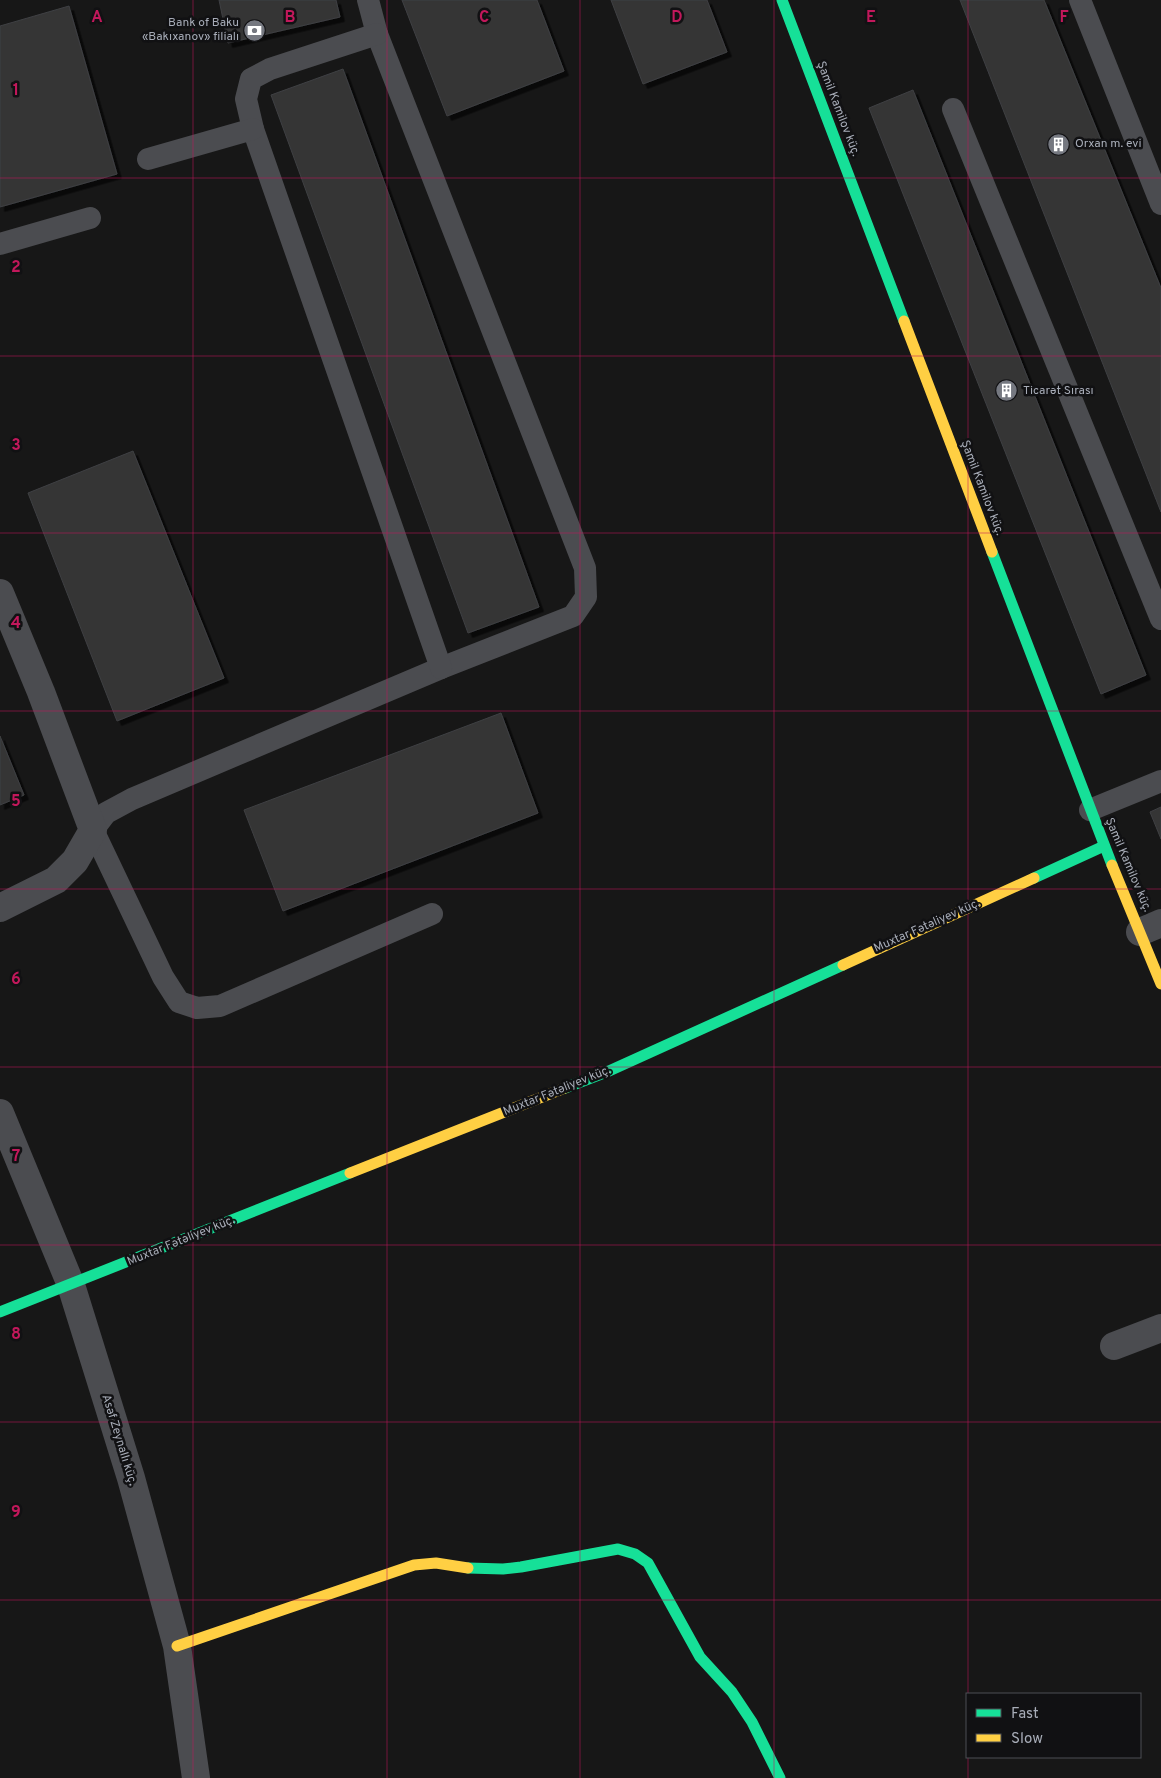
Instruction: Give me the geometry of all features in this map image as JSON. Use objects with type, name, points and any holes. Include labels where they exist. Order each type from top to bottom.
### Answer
[{"type":"street","name":"Şamil Kamilov küç.","points":[[782,0],[1104,846],[1151,928],[1161,984]]},
{"type":"street","points":[[0,593],[41,692],[93,830],[75,861],[56,880],[0,908]]},
{"type":"street","name":"Muxtar Fətəliyev küç.","points":[[0,1312],[609,1071],[1104,846]]},
{"type":"street","name":"Asəf Zeynallı küç.","points":[[0,1113],[71,1285],[131,1478],[177,1646],[196,1778]]},
{"type":"street","points":[[1114,1346],[1161,1328]]},
{"type":"street","points":[[177,1646],[414,1565],[436,1563],[478,1569],[503,1569],[618,1549],[635,1554],[648,1563],[700,1657],[732,1692],[752,1722],[780,1778]]},
{"type":"lane","points":[[368,0],[377,34],[585,568],[586,596],[573,616],[441,668],[132,799],[106,814],[93,830],[163,977],[180,1002],[197,1008],[220,1006],[432,914]]},
{"type":"lane","points":[[1080,0],[1161,204]]},
{"type":"lane","points":[[377,34],[270,69],[251,79],[246,99],[253,129],[441,668]]},
{"type":"lane","points":[[953,109],[1161,619]]},
{"type":"lane","points":[[148,159],[253,129]]},
{"type":"lane","points":[[0,244],[90,218]]},
{"type":"lane","points":[[1090,810],[1161,781]]},
{"type":"building","name":"Bank of Baku «Bakıxanov» filialı","points":[[219,0],[336,0],[340,17],[228,43]]},
{"type":"building","points":[[402,0],[537,0],[564,71],[447,116]]},
{"type":"building","points":[[611,0],[707,0],[727,52],[643,84]]},
{"type":"building","name":"Orxan m. evi","points":[[960,0],[1044,0],[1161,288],[1161,512]]},
{"type":"building","points":[[69,6],[117,174],[0,207],[0,26]]},
{"type":"building","points":[[343,69],[539,607],[468,633],[271,95]]},
{"type":"building","name":"Ticarət Sırası","points":[[913,90],[1146,675],[1101,694],[869,108]]},
{"type":"building","points":[[133,451],[224,678],[117,721],[28,493]]},
{"type":"building","points":[[501,713],[538,813],[283,911],[244,810]]},
{"type":"building","points":[[0,736],[24,795],[0,805]]},
{"type":"building","points":[[1161,807],[1161,839],[1150,812]]},
{"type":"traffic: fast","points":[[782,0],[904,321]]},
{"type":"traffic: fast","points":[[992,552],[1112,865]]},
{"type":"traffic: fast","points":[[1034,878],[1104,846]]},
{"type":"traffic: fast","points":[[565,1088],[609,1071],[843,965]]},
{"type":"traffic: fast","points":[[0,1312],[350,1173]]},
{"type":"traffic: fast","points":[[468,1568],[503,1569],[521,1567],[618,1549],[635,1554],[648,1563],[700,1657],[732,1692],[752,1722],[780,1778]]},
{"type":"traffic: slow","points":[[904,321],[992,552]]},
{"type":"traffic: slow","points":[[1112,865],[1161,984]]},
{"type":"traffic: slow","points":[[843,965],[1034,878]]},
{"type":"traffic: slow","points":[[350,1173],[565,1088]]},
{"type":"traffic: slow","points":[[177,1646],[414,1565],[436,1563],[468,1568]]},
{"type":"place","name":"Bank of Baku «Bakıxanov» filialı","points":[[255,30]]},
{"type":"place","name":"Orxan m. evi","points":[[1059,144]]},
{"type":"place","name":"Ticarət Sırası","points":[[1007,391]]}]
